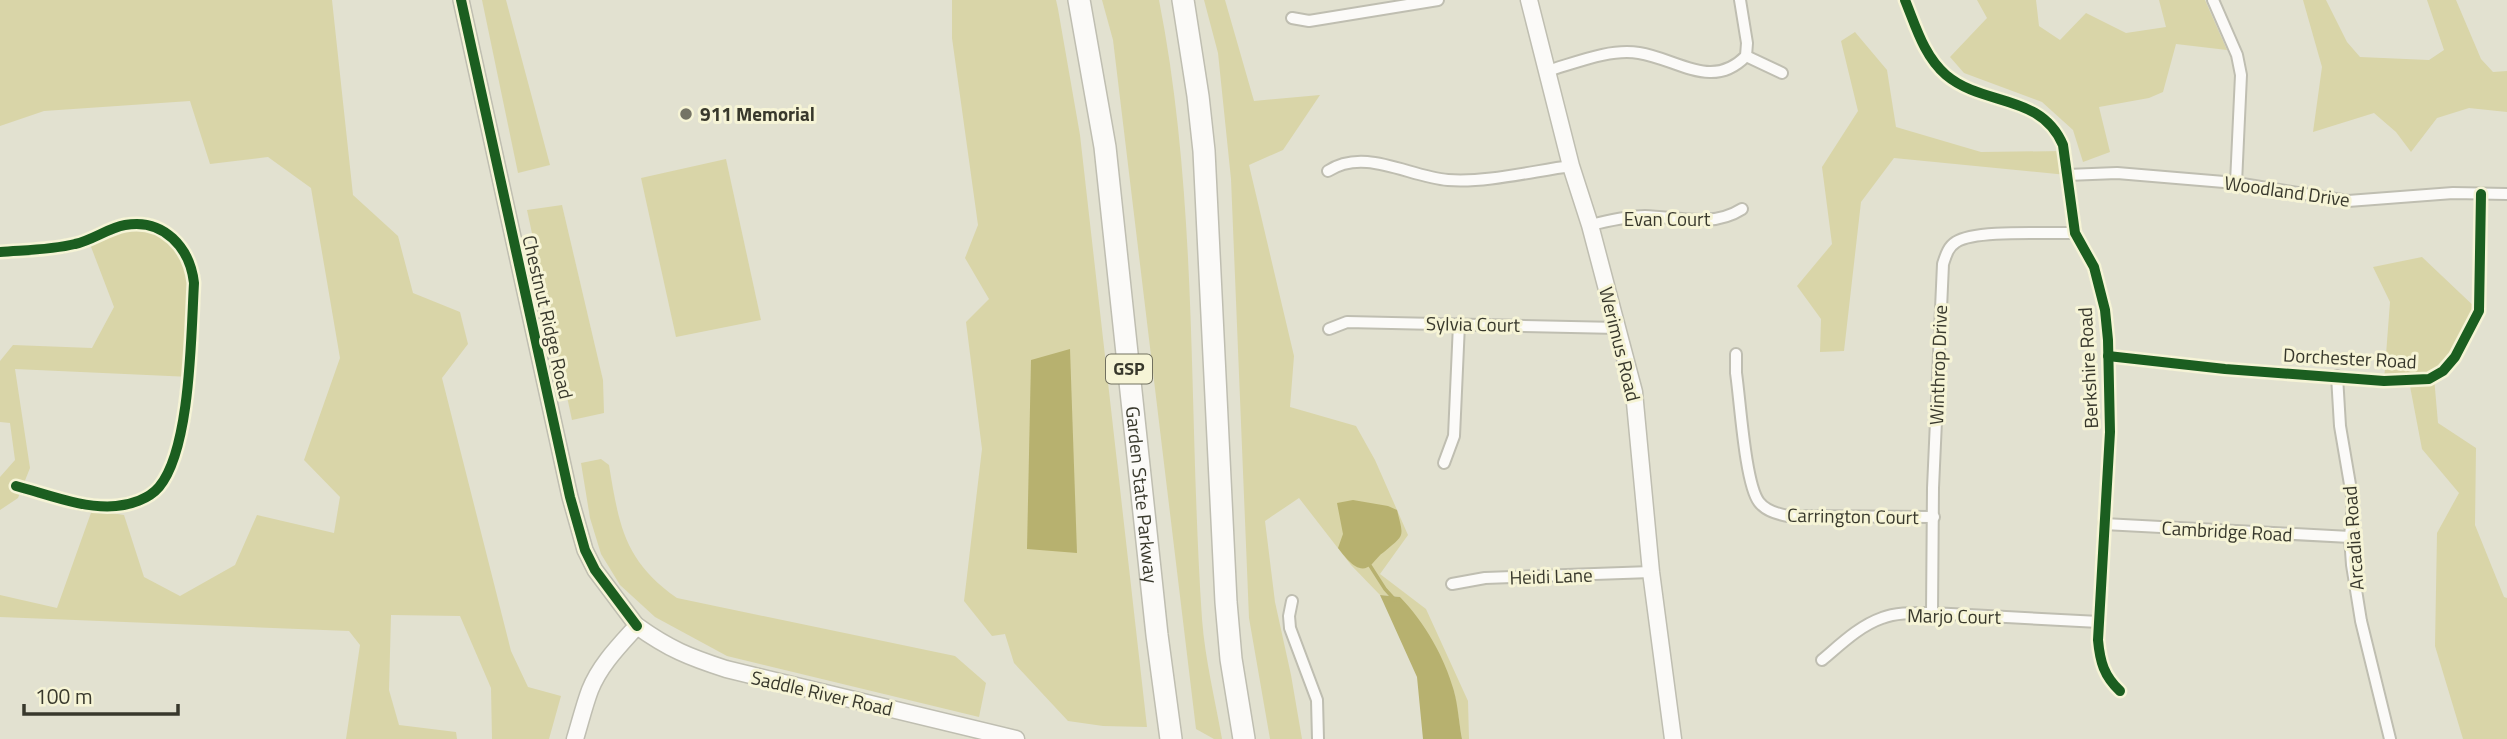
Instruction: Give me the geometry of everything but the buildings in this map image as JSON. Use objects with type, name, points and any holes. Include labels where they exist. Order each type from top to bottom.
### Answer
[{"type":"highway","name":"Garden State Parkway","points":[[1079,0],[1105,147],[1157,635],[1171,739]]},
{"type":"highway","points":[[1183,0],[1204,151],[1226,603],[1231,659],[1244,739]]},
{"type":"main road","name":"Werimus Road","points":[[1529,0],[1571,166],[1590,225],[1634,392],[1651,572],[1673,739]]},
{"type":"main road","points":[[575,739],[598,673],[637,626]]},
{"type":"main road","name":"Saddle River Road","points":[[637,626],[664,646],[726,669],[1016,739]]},
{"type":"street","name":"Chestnut Ridge Road","points":[[461,0],[570,497],[585,550],[595,570],[637,626]]},
{"type":"street","points":[[1292,18],[1309,20],[1438,0]]},
{"type":"street","points":[[1547,71],[1605,55],[1638,53],[1713,73],[1726,71],[1746,56],[1747,43],[1740,0]]},
{"type":"street","name":"Berkshire Road","points":[[1905,0],[1927,52],[1946,75],[1971,90],[2032,110],[2052,124],[2063,145],[2075,233],[2094,267],[2108,340],[2110,432],[2099,659],[2110,682],[2120,691]]},
{"type":"street","points":[[2213,0],[2237,55],[2241,75],[2236,183]]},
{"type":"street","points":[[1746,56],[1782,73]]},
{"type":"street","points":[[1328,171],[1338,164],[1367,163],[1391,165],[1448,180],[1571,166]]},
{"type":"street","name":"Woodland Drive","points":[[2067,175],[2117,173],[2236,183],[2348,201],[2415,195],[2507,194]]},
{"type":"street","name":"Dorchester Road","points":[[2108,356],[2225,369],[2384,381],[2429,379],[2443,371],[2455,357],[2479,311],[2481,194]]},
{"type":"street","name":"Evan Court","points":[[1590,225],[1642,216],[1712,221],[1731,217],[1742,209]]},
{"type":"street","points":[[0,252],[63,247],[116,227],[140,224],[163,230],[181,246],[192,269],[194,283],[186,405],[173,461],[157,489],[133,503],[104,506],[16,486]]},
{"type":"street","name":"Winthrop Drive","points":[[1932,612],[1942,277],[1947,252],[1955,243],[1978,235],[2075,233]]},
{"type":"street","name":"Sylvia Court","points":[[1329,329],[1347,322],[1618,328]]},
{"type":"street","points":[[1444,463],[1454,436],[1460,324]]},
{"type":"street","name":"Carrington Court","points":[[1736,354],[1736,373],[1751,483],[1765,508],[1788,516],[1934,517]]},
{"type":"street","name":"Arcadia Road","points":[[2337,376],[2340,426],[2353,502],[2350,537],[2352,565],[2361,621],[2390,739]]},
{"type":"street","name":"Cambridge Road","points":[[2104,524],[2350,537]]},
{"type":"street","name":"Heidi Lane","points":[[1452,584],[1485,578],[1651,572]]},
{"type":"street","points":[[1293,601],[1289,616],[1290,628],[1317,700],[1318,739]]},
{"type":"street","name":"Marjo Court","points":[[1822,660],[1866,626],[1884,617],[1932,612],[2099,622]]},
{"type":"shaded area","points":[[0,0],[332,0],[353,195],[398,236],[413,293],[460,312],[468,344],[442,378],[511,651],[528,687],[561,696],[549,739],[492,739],[491,688],[460,616],[391,615],[389,690],[399,725],[456,732],[457,739],[346,739],[360,645],[349,631],[0,617],[0,595],[57,608],[92,510],[124,515],[144,577],[180,596],[235,565],[257,515],[334,533],[340,497],[304,460],[340,358],[311,188],[268,157],[210,164],[190,101],[44,111],[0,126]]},
{"type":"shaded area","points":[[482,0],[506,0],[550,165],[518,173]]},
{"type":"shaded area","points":[[952,0],[1056,0],[1080,135],[1147,727],[1103,726],[1068,721],[1014,663],[1005,634],[992,636],[964,601],[982,449],[966,322],[989,299],[965,258],[978,225],[952,38]]},
{"type":"shaded area","points":[[1102,0],[1159,0],[1172,76],[1186,231],[1202,619],[1222,739],[1214,739],[1196,729],[1113,40]]},
{"type":"shaded area","points":[[1204,0],[1225,0],[1254,101],[1320,95],[1283,150],[1249,165],[1294,356],[1290,407],[1356,426],[1375,460],[1408,535],[1380,574],[1426,609],[1468,701],[1469,739],[1462,739],[1454,691],[1400,597],[1380,595],[1351,565],[1299,498],[1265,521],[1275,602],[1302,739],[1270,739],[1249,618],[1231,179],[1218,53]]},
{"type":"shaded area","points":[[1977,0],[2036,0],[2039,26],[2060,40],[2086,13],[2126,33],[2166,27],[2159,0],[2205,0],[2227,50],[2176,44],[2163,92],[2149,98],[2099,107],[2110,152],[2083,162],[2073,130],[2042,102],[1964,73],[1950,57],[1987,18]]},
{"type":"shaded area","points":[[2303,0],[2326,0],[2347,42],[2360,57],[2429,60],[2444,50],[2427,0],[2456,0],[2481,59],[2493,72],[2507,71],[2507,112],[2469,108],[2437,118],[2411,152],[2396,132],[2374,113],[2313,132],[2322,67]]},
{"type":"shaded area","points":[[1855,32],[1887,70],[1896,127],[1981,152],[2064,151],[2067,175],[1894,158],[1861,202],[1844,351],[1820,352],[1821,319],[1797,286],[1832,244],[1822,167],[1858,111],[1841,41]]},
{"type":"shaded area","points":[[726,159],[761,320],[676,337],[641,178]]},
{"type":"shaded area","points":[[562,205],[603,380],[604,413],[572,420],[527,210]]},
{"type":"shaded area","points":[[150,227],[190,256],[191,377],[15,369],[30,468],[18,498],[0,510],[0,477],[15,460],[10,423],[0,422],[0,361],[13,345],[92,348],[114,307],[88,239]]},
{"type":"shaded area","points":[[2422,257],[2479,311],[2473,326],[2434,377],[2438,423],[2476,448],[2475,525],[2504,597],[2507,598],[2507,739],[2463,739],[2435,646],[2437,533],[2459,493],[2422,449],[2409,381],[2384,381],[2390,302],[2373,267]]},
{"type":"shaded area","points":[[1070,349],[1077,553],[1027,549],[1031,360]]},
{"type":"shaded area","points":[[601,459],[609,465],[621,524],[635,555],[645,570],[677,598],[955,656],[986,683],[979,717],[727,656],[655,617],[620,585],[601,554],[590,518],[581,463]]},
{"type":"shaded area","points":[[1353,500],[1397,510],[1402,531],[1399,538],[1372,564],[1362,568],[1353,565],[1338,548],[1343,534],[1337,503]]},
{"type":"shaded area","points":[[1380,595],[1400,597],[1433,641],[1454,691],[1462,739],[1423,739],[1417,677]]},
{"type":"waterway","points":[[1369,564],[1395,600]]},
{"type":"cycle path","points":[[461,0],[570,497],[585,550],[595,570],[637,626]]},
{"type":"cycle path","points":[[1905,0],[1926,50],[1946,75],[1977,92],[2026,108],[2053,128],[2063,145],[2075,233],[2094,267],[2105,310],[2110,432],[2098,640],[2104,668],[2120,691]]},
{"type":"cycle path","points":[[2108,356],[2225,369],[2384,381],[2429,379],[2443,371],[2455,357],[2479,311],[2481,194]]},
{"type":"cycle path","points":[[0,252],[66,246],[125,225],[152,226],[173,238],[181,247],[194,283],[190,360],[183,419],[170,469],[159,487],[133,503],[104,506],[78,503],[16,486]]},
{"type":"place","name":"911 Memorial","points":[[686,114]]}]
